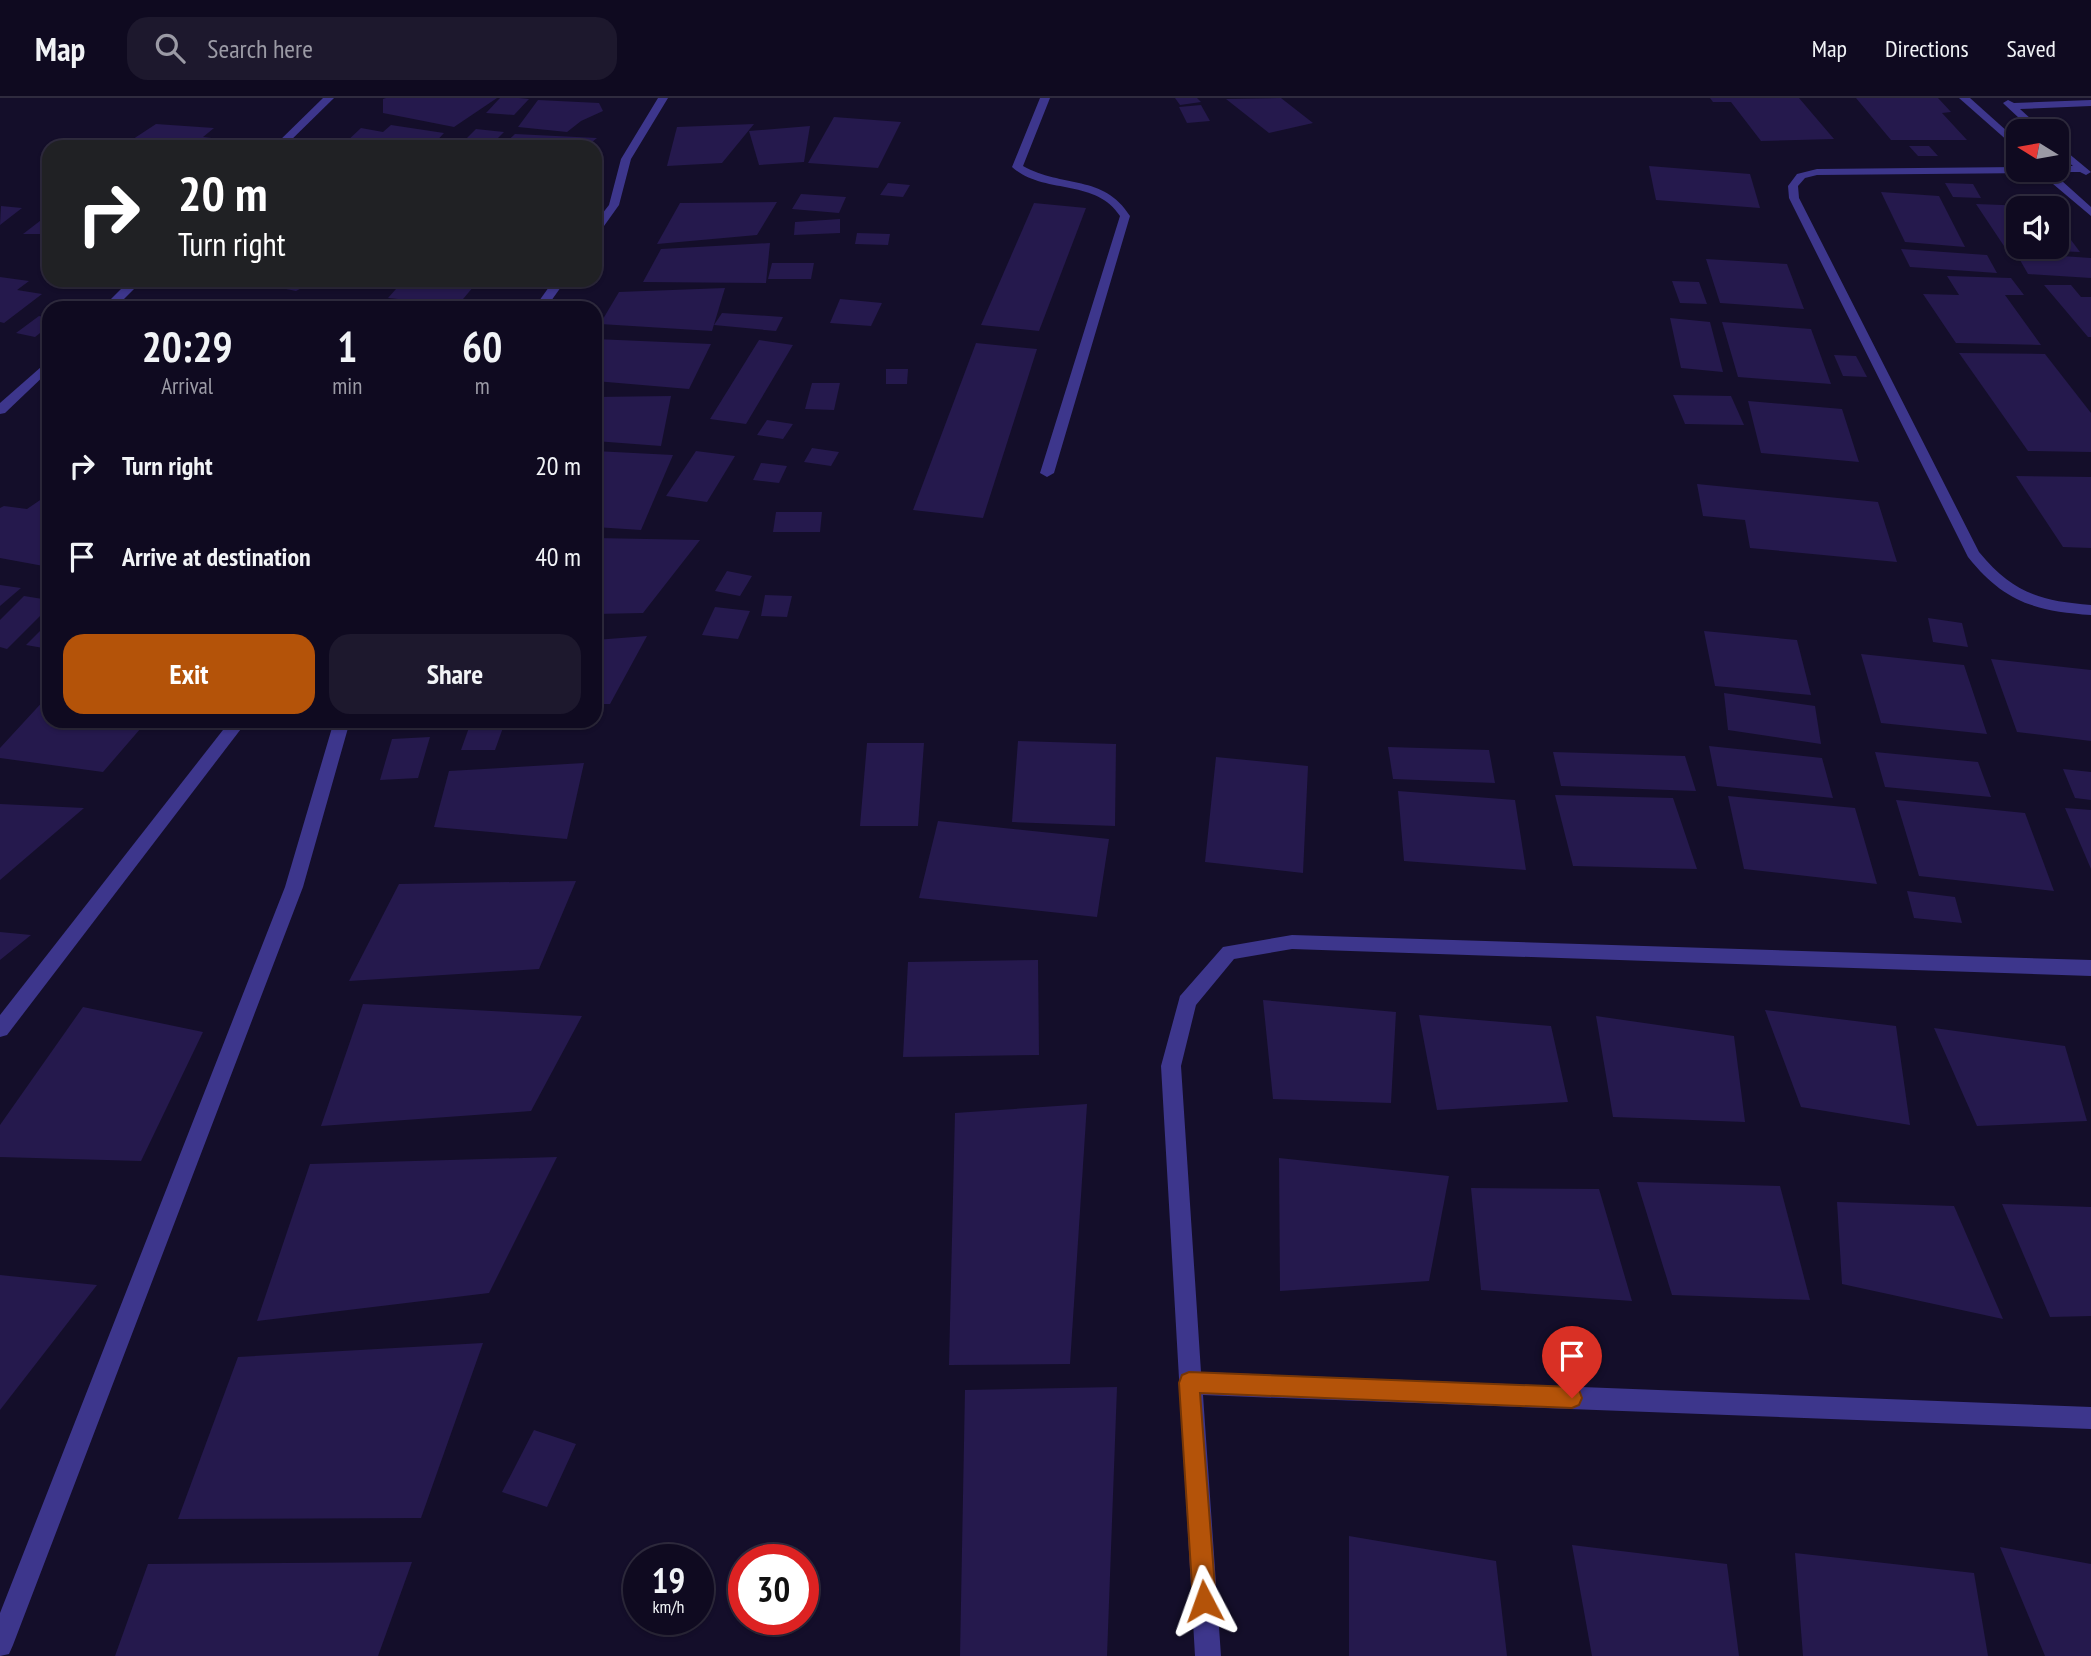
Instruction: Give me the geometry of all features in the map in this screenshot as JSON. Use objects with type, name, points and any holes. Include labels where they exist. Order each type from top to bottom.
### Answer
[{"type":"street","points":[[285,140],[329,98]]},
{"type":"street","points":[[602,221],[614,205],[626,159],[663,98]]},
{"type":"street","points":[[1045,98],[1017,167],[1030,176],[1068,184],[1114,200],[1125,216],[1046,472]]},
{"type":"street","points":[[1965,98],[2006,136]]},
{"type":"street","points":[[2002,98],[2026,119]]},
{"type":"street","points":[[2011,106],[2091,103]]},
{"type":"street","points":[[2069,158],[2086,173]]},
{"type":"street","points":[[2006,170],[1817,172],[1801,176],[1793,186],[1794,198],[1973,554],[1990,577],[2018,597],[2057,608],[2091,610]]},
{"type":"street","points":[[2056,182],[2091,213]]},
{"type":"street","points":[[115,301],[130,287]]},
{"type":"street","points":[[0,410],[42,371]]},
{"type":"street","points":[[0,1029],[234,728]]},
{"type":"street","points":[[0,1646],[294,887],[340,728]]},
{"type":"street","points":[[1208,1656],[1171,1066],[1187,1002],[1229,952],[1292,942],[2091,968]]},
{"type":"street","points":[[1189,1383],[2091,1418]]},
{"type":"building","points":[[497,98],[454,127],[383,113],[383,99]]},
{"type":"building","points":[[500,98],[529,99],[514,115],[486,113]]},
{"type":"building","points":[[1175,98],[1197,98],[1201,102],[1180,105]]},
{"type":"building","points":[[1281,98],[1313,123],[1269,133],[1226,99]]},
{"type":"building","points":[[1710,98],[1799,98],[1834,139],[1761,141],[1731,102],[1713,102]]},
{"type":"building","points":[[1856,98],[1938,98],[1951,112],[1942,113],[1967,140],[1891,140]]},
{"type":"building","points":[[538,100],[599,103],[603,111],[581,121],[567,132],[518,127]]},
{"type":"building","points":[[1201,105],[1210,121],[1187,123],[1179,107]]},
{"type":"building","points":[[834,117],[901,122],[878,168],[808,163]]},
{"type":"building","points":[[156,124],[214,128],[203,137],[229,140],[132,140]]},
{"type":"building","points":[[754,124],[722,163],[667,166],[677,127]]},
{"type":"building","points":[[391,125],[444,133],[438,140],[348,140],[361,128],[383,132]]},
{"type":"building","points":[[810,126],[804,162],[759,165],[749,131]]},
{"type":"building","points":[[476,129],[504,132],[496,140],[465,140]]},
{"type":"building","points":[[515,134],[597,138],[595,140],[509,140]]},
{"type":"building","points":[[1909,146],[1929,146],[1938,156],[1918,156]]},
{"type":"building","points":[[1649,166],[1750,174],[1760,208],[1656,200]]},
{"type":"building","points":[[888,183],[910,185],[903,197],[880,195]]},
{"type":"building","points":[[1945,183],[1973,184],[1981,198],[1953,197]]},
{"type":"building","points":[[1881,192],[1939,196],[1965,247],[1905,242]]},
{"type":"building","points":[[801,194],[846,197],[839,213],[792,209]]},
{"type":"building","points":[[777,202],[757,235],[657,244],[680,203]]},
{"type":"building","points":[[1034,203],[1086,208],[1039,331],[981,325]]},
{"type":"building","points":[[1976,204],[2006,205],[2006,249]]},
{"type":"building","points":[[1,206],[22,208],[0,225]]},
{"type":"building","points":[[42,219],[42,234],[23,234]]},
{"type":"building","points":[[840,219],[840,233],[794,235],[795,222]]},
{"type":"building","points":[[857,233],[890,234],[888,245],[855,244]]},
{"type":"building","points":[[2069,237],[2080,252],[2069,252]]},
{"type":"building","points":[[770,243],[766,283],[643,282],[661,249]]},
{"type":"building","points":[[1901,249],[1987,255],[1997,273],[1910,267]]},
{"type":"building","points":[[2091,258],[2091,278],[2028,274],[2019,259]]},
{"type":"building","points":[[1706,259],[1787,264],[1804,309],[1720,303]]},
{"type":"building","points":[[772,263],[814,263],[811,279],[768,279]]},
{"type":"building","points":[[1947,276],[2011,278],[2024,295],[2005,295],[2041,345],[1956,343],[1923,294],[1959,295]]},
{"type":"building","points":[[0,277],[29,281],[17,290],[42,294],[4,323],[0,322]]},
{"type":"building","points":[[1672,281],[1699,282],[1707,304],[1680,303]]},
{"type":"building","points":[[2044,285],[2071,285],[2081,297],[2091,297],[2091,337],[2088,337]]},
{"type":"building","points":[[276,287],[304,287],[296,291]]},
{"type":"building","points":[[398,287],[473,287],[461,301],[388,298]]},
{"type":"building","points":[[725,288],[712,331],[602,324],[619,292]]},
{"type":"building","points":[[840,299],[882,303],[871,326],[830,323]]},
{"type":"building","points":[[722,313],[783,317],[776,331],[714,325]]},
{"type":"building","points":[[39,316],[42,317],[42,332],[35,337],[16,333]]},
{"type":"building","points":[[1670,318],[1710,322],[1723,372],[1681,368]]},
{"type":"building","points":[[1722,322],[1811,329],[1831,384],[1738,377]]},
{"type":"building","points":[[602,339],[711,344],[689,389],[602,382]]},
{"type":"building","points":[[759,340],[793,345],[746,424],[710,419]]},
{"type":"building","points":[[976,343],[1037,349],[983,518],[913,510]]},
{"type":"building","points":[[1959,353],[2045,354],[2091,413],[2091,452],[2028,451]]},
{"type":"building","points":[[1834,355],[1856,356],[1867,377],[1843,376]]},
{"type":"building","points":[[886,369],[908,369],[907,384],[886,384]]},
{"type":"building","points":[[812,383],[840,383],[834,410],[805,409]]},
{"type":"building","points":[[1673,395],[1731,396],[1744,425],[1685,424]]},
{"type":"building","points":[[671,396],[661,446],[602,442],[602,397]]},
{"type":"building","points":[[1748,401],[1842,409],[1859,462],[1761,453]]},
{"type":"building","points":[[767,420],[793,424],[783,439],[757,435]]},
{"type":"building","points":[[812,448],[839,452],[831,466],[804,462]]},
{"type":"building","points":[[602,451],[673,455],[641,530],[602,527]]},
{"type":"building","points":[[696,451],[735,456],[707,502],[666,496]]},
{"type":"building","points":[[761,463],[787,466],[779,483],[753,480]]},
{"type":"building","points":[[2016,476],[2091,477],[2091,548],[2063,547]]},
{"type":"building","points":[[1697,484],[1878,502],[1897,562],[1750,548],[1745,520],[1703,516]]},
{"type":"building","points":[[42,499],[42,566],[0,558],[0,508],[4,506],[27,509]]},
{"type":"building","points":[[776,512],[822,512],[820,532],[773,532]]},
{"type":"building","points":[[602,538],[700,540],[643,613],[602,614]]},
{"type":"building","points":[[727,571],[752,576],[740,596],[715,591]]},
{"type":"building","points":[[0,585],[21,588],[0,606]]},
{"type":"building","points":[[765,595],[792,596],[787,617],[761,616]]},
{"type":"building","points":[[24,596],[42,599],[42,614],[7,649],[0,647],[0,620]]},
{"type":"building","points":[[715,607],[750,611],[738,639],[702,635]]},
{"type":"building","points":[[1928,618],[1962,623],[1968,647],[1933,642]]},
{"type":"building","points":[[42,629],[42,648],[26,645]]},
{"type":"building","points":[[1704,631],[1797,640],[1811,695],[1715,686]]},
{"type":"building","points":[[647,636],[610,704],[602,704],[602,639]]},
{"type":"building","points":[[1861,654],[1964,665],[1987,734],[1881,723]]},
{"type":"building","points":[[1991,659],[2091,670],[2091,741],[2017,732]]},
{"type":"building","points":[[1724,693],[1815,706],[1821,744],[1728,730]]},
{"type":"building","points":[[42,702],[42,728],[141,728],[103,772],[0,758],[0,748]]},
{"type":"building","points":[[469,728],[503,728],[495,750],[461,750]]},
{"type":"building","points":[[430,737],[418,778],[380,780],[392,739]]},
{"type":"building","points":[[1018,741],[1116,744],[1115,826],[1012,822]]},
{"type":"building","points":[[867,743],[924,743],[918,826],[860,826]]},
{"type":"building","points":[[1709,746],[1822,758],[1833,798],[1717,786]]},
{"type":"building","points":[[1388,747],[1489,750],[1495,783],[1393,779]]},
{"type":"building","points":[[1553,752],[1685,756],[1696,791],[1561,786]]},
{"type":"building","points":[[1875,752],[1978,762],[1991,797],[1885,787]]},
{"type":"building","points":[[1216,757],[1308,766],[1303,873],[1205,862]]},
{"type":"building","points":[[584,763],[567,839],[434,827],[449,771]]},
{"type":"building","points":[[2063,769],[2091,772],[2091,800],[2075,798]]},
{"type":"building","points":[[1398,791],[1515,800],[1526,870],[1404,861]]},
{"type":"building","points":[[1555,795],[1673,798],[1697,869],[1573,866]]},
{"type":"building","points":[[1728,796],[1855,808],[1877,884],[1744,869]]},
{"type":"building","points":[[1896,800],[2025,813],[2054,891],[1919,876]]},
{"type":"building","points":[[0,804],[84,808],[0,880]]},
{"type":"building","points":[[2065,808],[2091,810],[2091,869]]},
{"type":"building","points":[[938,821],[1109,839],[1097,917],[919,898]]},
{"type":"building","points":[[576,881],[539,969],[349,981],[399,884]]},
{"type":"building","points":[[1907,891],[1955,897],[1962,923],[1914,918]]},
{"type":"building","points":[[0,932],[31,935],[0,960]]},
{"type":"building","points":[[1038,960],[1039,1055],[903,1057],[908,962]]},
{"type":"building","points":[[1263,1000],[1396,1012],[1391,1103],[1273,1099]]},
{"type":"building","points":[[363,1004],[582,1016],[531,1111],[321,1126]]},
{"type":"building","points":[[83,1007],[203,1032],[141,1161],[0,1157],[0,1125]]},
{"type":"building","points":[[1765,1010],[1896,1026],[1910,1125],[1801,1107]]},
{"type":"building","points":[[1419,1015],[1551,1026],[1568,1102],[1437,1110]]},
{"type":"building","points":[[1596,1016],[1734,1036],[1745,1122],[1613,1117]]},
{"type":"building","points":[[1934,1028],[2065,1046],[2087,1121],[1977,1126]]},
{"type":"building","points":[[1087,1104],[1070,1364],[949,1365],[955,1113]]},
{"type":"building","points":[[557,1157],[489,1293],[257,1321],[310,1164]]},
{"type":"building","points":[[1279,1158],[1449,1176],[1429,1281],[1280,1291]]},
{"type":"building","points":[[1637,1182],[1780,1186],[1810,1300],[1672,1295]]},
{"type":"building","points":[[1471,1188],[1599,1189],[1632,1301],[1481,1290]]},
{"type":"building","points":[[1837,1202],[1954,1206],[2003,1319],[1842,1284]]},
{"type":"building","points":[[2002,1204],[2091,1207],[2091,1316],[2050,1317]]},
{"type":"building","points":[[0,1275],[97,1285],[0,1410]]},
{"type":"building","points":[[483,1343],[421,1518],[178,1519],[238,1357]]},
{"type":"building","points":[[1117,1387],[1107,1656],[960,1656],[965,1390]]},
{"type":"building","points":[[534,1430],[576,1444],[547,1507],[502,1492]]},
{"type":"building","points":[[1349,1536],[1496,1561],[1507,1656],[1349,1656]]},
{"type":"building","points":[[1572,1545],[1727,1564],[1739,1656],[1592,1656]]},
{"type":"building","points":[[2000,1547],[2091,1564],[2091,1656],[2045,1656]]},
{"type":"building","points":[[1795,1553],[1974,1573],[1988,1656],[1803,1656]]},
{"type":"building","points":[[412,1562],[378,1656],[115,1656],[148,1564]]},
{"type":"route","points":[[1204,1601],[1189,1383],[1572,1398]]}]
